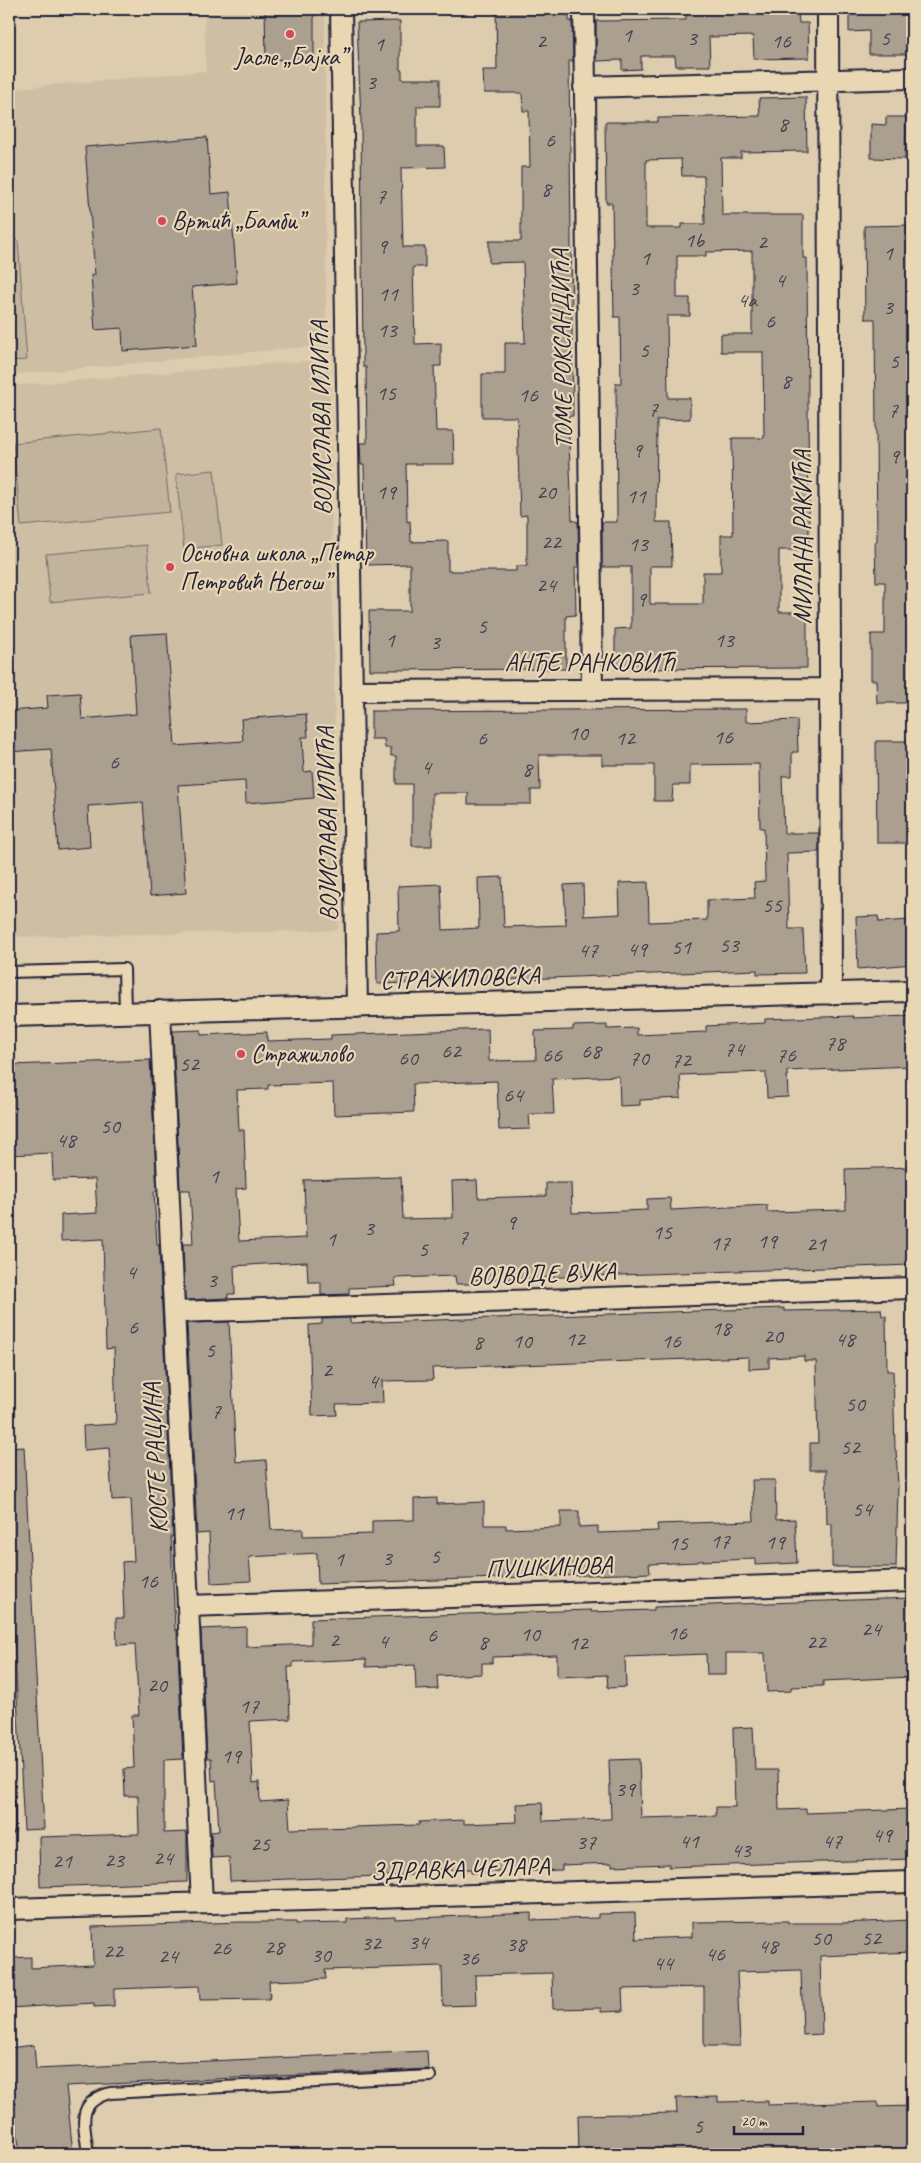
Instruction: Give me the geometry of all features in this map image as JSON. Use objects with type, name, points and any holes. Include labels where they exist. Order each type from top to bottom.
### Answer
[{"type":"street","name":"ВОЈИСЛАВА ИЛИЋА","points":[[341,9],[357,1007]]},
{"type":"street","name":"ТОМЕ РОКСАНДИЋА","points":[[584,9],[592,690]]},
{"type":"street","name":"МИЛАНА РАКИЋА","points":[[828,9],[831,994]]},
{"type":"street","points":[[584,87],[912,78]]},
{"type":"street","name":"АНЂЕ РАНКОВИЋ","points":[[351,691],[829,689]]},
{"type":"street","name":"СТРАЖИЛОВСКА","points":[[9,1016],[912,992]]},
{"type":"street","name":"КОСТЕ РАЦИНА","points":[[160,1011],[202,1903]]},
{"type":"street","name":"ВОЈВОДЕ ВУКА","points":[[174,1312],[912,1288]]},
{"type":"street","name":"ПУШКИНОВА","points":[[188,1606],[912,1581]]},
{"type":"street","name":"ЗДРАВКА ЧЕЛАРА","points":[[9,1909],[912,1882]]},
{"type":"lane","points":[[9,972],[124,969],[125,1012]]},
{"type":"lane","points":[[9,1804],[9,1829]]},
{"type":"lane","points":[[88,2154],[84,2118],[86,2108],[90,2100],[110,2093],[430,2076]]},
{"type":"shaded area","points":[[204,9],[325,9],[326,345],[9,375],[9,89],[206,71]]},
{"type":"shaded area","points":[[18,240],[27,360],[9,361],[9,241]]},
{"type":"shaded area","name":"Основна школа „Петар Петровић Његош”","points":[[329,359],[338,930],[9,937],[9,386]]},
{"type":"shaded area","points":[[161,428],[170,512],[21,526],[13,443]]},
{"type":"shaded area","points":[[214,470],[222,545],[184,549],[176,474]]},
{"type":"shaded area","points":[[147,545],[151,593],[50,602],[46,554]]},
{"type":"building","name":"Јасле „Бајка”","points":[[265,9],[314,9],[314,59],[266,60]]},
{"type":"building","points":[[496,9],[569,9],[569,21],[572,21],[573,61],[569,61],[573,416],[568,416],[572,520],[578,522],[579,567],[575,567],[576,615],[566,616],[566,669],[370,670],[369,611],[410,611],[410,564],[366,565],[364,465],[361,465],[360,443],[367,443],[366,367],[363,367],[361,120],[357,22],[400,21],[400,70],[402,70],[402,79],[440,79],[440,106],[417,106],[417,146],[444,146],[445,167],[401,168],[403,247],[425,247],[425,267],[413,267],[415,344],[441,343],[441,366],[434,366],[436,431],[453,431],[454,464],[406,464],[407,522],[410,521],[411,542],[448,541],[448,571],[516,571],[516,566],[527,566],[527,515],[520,516],[517,417],[482,417],[482,374],[505,374],[505,343],[525,343],[523,262],[489,263],[489,241],[521,241],[521,167],[530,167],[529,111],[523,111],[522,93],[484,93],[483,70],[497,70]]},
{"type":"building","points":[[686,9],[798,9],[799,23],[808,23],[809,58],[754,59],[753,36],[709,37],[710,66],[676,66],[675,56],[641,56],[641,69],[622,70],[622,60],[596,61],[596,21],[686,20]]},
{"type":"building","points":[[849,9],[912,9],[912,54],[869,54],[869,31],[849,32]]},
{"type":"building","points":[[806,97],[807,151],[741,152],[741,158],[721,158],[722,215],[803,215],[803,258],[807,258],[809,550],[779,550],[779,612],[807,612],[807,668],[615,669],[615,629],[631,628],[631,567],[602,567],[602,522],[617,522],[616,383],[621,383],[620,317],[614,317],[612,203],[606,203],[605,122],[658,122],[658,118],[760,116],[759,98]],"holes":[[[681,159],[682,176],[704,176],[705,224],[682,224],[682,228],[646,228],[646,160]],[[752,251],[752,334],[721,334],[721,352],[763,352],[764,438],[732,438],[733,535],[721,535],[721,572],[703,572],[703,604],[650,604],[650,566],[672,566],[671,522],[656,522],[657,420],[690,419],[690,398],[668,398],[667,316],[690,316],[690,298],[677,298],[677,256],[706,256],[706,252]]]},
{"type":"building","points":[[886,117],[906,117],[905,159],[871,158],[871,124],[886,125]]},
{"type":"building","name":"Вртић „Бамби”","points":[[207,137],[211,194],[230,192],[237,283],[192,287],[197,345],[123,351],[122,328],[95,330],[91,275],[95,275],[85,147]]},
{"type":"building","points":[[912,225],[912,480],[909,480],[909,542],[912,542],[912,703],[877,703],[876,680],[871,680],[871,634],[885,634],[885,582],[876,582],[875,319],[865,319],[864,226]]},
{"type":"building","points":[[167,633],[175,746],[243,741],[241,719],[306,714],[308,737],[302,737],[304,772],[312,771],[314,798],[246,803],[245,781],[178,785],[186,893],[150,896],[143,802],[88,806],[90,847],[58,850],[51,749],[9,752],[9,711],[48,708],[47,695],[80,693],[82,719],[136,714],[131,635]]},
{"type":"building","points":[[746,709],[746,722],[797,720],[798,752],[792,752],[792,776],[782,776],[784,833],[819,833],[819,852],[787,853],[789,929],[803,929],[805,973],[757,974],[757,970],[472,981],[472,977],[416,979],[416,983],[377,984],[376,932],[399,931],[398,886],[441,884],[443,930],[479,928],[478,878],[502,877],[504,927],[566,925],[564,885],[583,884],[584,916],[620,914],[619,883],[648,882],[649,922],[707,920],[707,900],[755,898],[754,882],[765,881],[764,828],[760,828],[759,764],[690,765],[690,785],[673,785],[672,801],[654,801],[654,765],[602,765],[602,755],[539,755],[540,790],[531,790],[531,804],[468,804],[468,793],[432,793],[432,846],[412,846],[412,784],[396,784],[396,756],[391,756],[391,748],[385,748],[384,739],[371,739],[371,711]]},
{"type":"building","points":[[876,741],[912,741],[912,843],[877,843]]},
{"type":"building","points":[[878,916],[879,922],[910,920],[912,964],[858,969],[856,917]]},
{"type":"building","points":[[853,1016],[853,1018],[910,1016],[912,1066],[787,1071],[788,1097],[767,1098],[766,1072],[680,1075],[681,1098],[640,1100],[640,1105],[620,1106],[619,1076],[552,1079],[554,1114],[529,1114],[530,1129],[499,1130],[497,1081],[413,1084],[414,1112],[334,1115],[333,1083],[268,1085],[268,1089],[237,1090],[239,1130],[244,1130],[246,1188],[236,1189],[239,1241],[306,1238],[304,1180],[401,1177],[403,1219],[453,1218],[452,1181],[477,1180],[478,1198],[546,1196],[546,1183],[571,1183],[572,1213],[647,1210],[647,1199],[670,1198],[671,1210],[767,1205],[767,1212],[846,1210],[845,1169],[912,1167],[912,1265],[474,1280],[474,1284],[456,1284],[455,1276],[395,1278],[396,1286],[349,1288],[349,1294],[321,1295],[321,1282],[308,1282],[307,1262],[264,1264],[234,1266],[235,1294],[228,1294],[228,1298],[185,1300],[183,1244],[193,1244],[190,1190],[180,1190],[173,1031],[201,1030],[201,1035],[267,1032],[267,1041],[331,1039],[331,1035],[488,1029],[489,1061],[536,1060],[535,1031],[573,1030],[573,1026],[607,1025],[607,1029],[637,1028],[637,1035],[706,1032],[706,1026],[765,1023],[765,1019]]},
{"type":"building","points":[[150,1060],[157,1191],[154,1191],[157,1245],[159,1245],[173,1536],[171,1536],[175,1630],[177,1630],[183,1759],[164,1760],[164,1833],[187,1832],[187,1882],[40,1887],[39,1837],[139,1834],[138,1796],[125,1796],[124,1769],[134,1768],[132,1715],[139,1715],[135,1644],[117,1645],[116,1618],[124,1618],[122,1562],[134,1561],[131,1499],[112,1500],[109,1448],[84,1450],[83,1426],[116,1424],[114,1348],[106,1349],[103,1239],[61,1241],[61,1215],[97,1213],[95,1179],[53,1180],[52,1153],[9,1155],[9,1065]]},
{"type":"building","points":[[784,1308],[784,1311],[881,1309],[882,1316],[886,1316],[887,1371],[893,1371],[898,1486],[896,1567],[832,1567],[832,1524],[827,1524],[826,1470],[810,1470],[810,1443],[818,1443],[816,1361],[804,1361],[804,1356],[769,1358],[769,1368],[749,1369],[749,1357],[432,1368],[433,1380],[382,1381],[383,1403],[336,1404],[337,1415],[312,1416],[309,1325],[322,1324],[322,1319],[350,1318],[350,1323]]},
{"type":"building","points":[[229,1322],[236,1462],[266,1460],[271,1530],[303,1529],[303,1536],[372,1534],[372,1521],[414,1520],[414,1499],[437,1498],[437,1504],[484,1502],[484,1525],[506,1525],[506,1529],[561,1527],[561,1511],[579,1511],[579,1527],[598,1526],[598,1533],[658,1531],[657,1524],[754,1521],[752,1480],[775,1480],[776,1520],[795,1519],[797,1563],[755,1565],[755,1559],[698,1561],[649,1564],[650,1573],[318,1584],[317,1553],[249,1557],[251,1581],[211,1583],[209,1533],[197,1534],[187,1323]]},
{"type":"building","points":[[24,1447],[44,1829],[24,1830],[9,1540],[9,1448]]},
{"type":"building","points":[[912,1598],[912,1677],[823,1681],[823,1686],[791,1687],[791,1691],[767,1692],[765,1653],[726,1653],[726,1675],[707,1675],[706,1654],[625,1657],[626,1687],[608,1688],[607,1675],[557,1677],[557,1655],[492,1657],[492,1663],[482,1663],[482,1674],[437,1676],[438,1689],[416,1690],[415,1665],[366,1667],[366,1659],[293,1662],[293,1667],[288,1667],[290,1719],[250,1721],[253,1783],[259,1782],[260,1802],[288,1800],[290,1829],[419,1825],[419,1822],[464,1820],[464,1824],[517,1822],[516,1804],[542,1803],[543,1821],[611,1819],[609,1760],[639,1759],[641,1818],[716,1816],[716,1807],[735,1807],[733,1728],[753,1727],[755,1770],[778,1770],[779,1810],[806,1809],[806,1813],[912,1809],[912,1859],[669,1867],[669,1864],[612,1866],[612,1863],[562,1865],[562,1870],[471,1873],[471,1869],[413,1871],[413,1875],[230,1881],[229,1857],[212,1858],[211,1832],[219,1831],[216,1780],[212,1781],[211,1758],[207,1758],[201,1629],[246,1627],[246,1647],[311,1644],[311,1619],[591,1610],[591,1612],[654,1610],[654,1607]]},
{"type":"building","points":[[531,1913],[531,1920],[598,1918],[598,1914],[635,1913],[636,1939],[692,1937],[692,1922],[788,1921],[788,1923],[842,1923],[912,1920],[912,1952],[820,1956],[822,2034],[803,2035],[801,1970],[737,1972],[740,2046],[704,2046],[704,1987],[622,1989],[623,2011],[601,2012],[601,2008],[553,2009],[552,1973],[475,1975],[476,2005],[443,2006],[442,1966],[325,1970],[326,1979],[269,1981],[270,1999],[200,2000],[199,1986],[114,1989],[114,2006],[94,2007],[94,2003],[9,2008],[9,1958],[31,1957],[31,1968],[93,1965],[92,1927],[242,1922],[347,1923],[347,1919],[395,1917],[395,1919]]},
{"type":"building","points":[[34,2045],[36,2069],[427,2051],[428,2069],[66,2086],[73,2154],[20,2154],[12,2092],[9,2092],[9,2048]]},
{"type":"building","points":[[718,2097],[718,2102],[768,2101],[768,2105],[878,2102],[878,2107],[912,2106],[912,2154],[579,2154],[578,2115],[677,2113],[676,2098]]},
{"type":"place","name":"Јасле „Бајка”","points":[[290,34]]},
{"type":"place","name":"Вртић „Бамби”","points":[[162,221]]},
{"type":"place","name":"Основна школа „Петар Петровић Његош”","points":[[170,567]]},
{"type":"place","name":"Стражилово","points":[[241,1054]]}]
